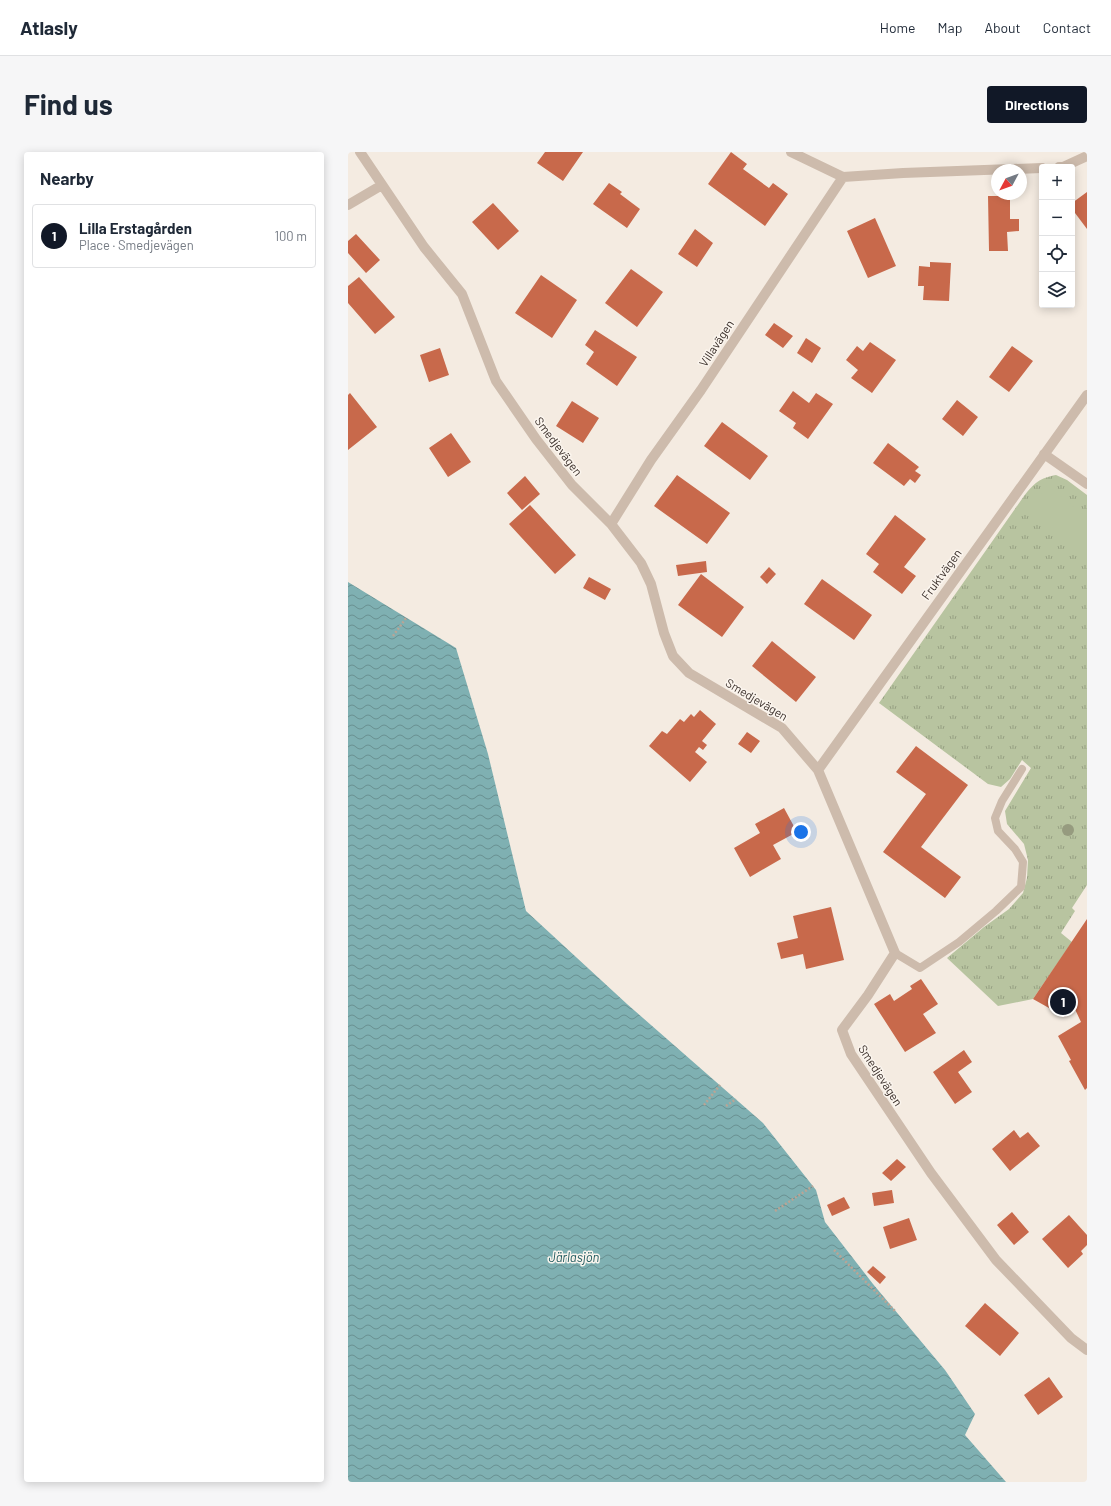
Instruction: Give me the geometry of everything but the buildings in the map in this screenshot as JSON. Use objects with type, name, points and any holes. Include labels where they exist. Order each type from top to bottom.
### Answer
[{"type":"street","name":"Smedjevägen","points":[[360,152],[424,247],[462,294],[496,381],[536,439],[572,485],[611,524],[640,563],[651,584],[664,633],[673,656],[689,673],[782,728],[818,770],[895,953],[868,995],[842,1030],[851,1054],[931,1173],[996,1260],[1071,1338],[1087,1350]]},
{"type":"street","points":[[791,152],[843,178],[903,172],[1039,168]]},
{"type":"street","points":[[1070,164],[1087,156]]},
{"type":"street","name":"Villavägen","points":[[611,524],[651,460],[701,390],[843,178]]},
{"type":"street","points":[[348,205],[382,185]]},
{"type":"street","name":"Fruktvägen","points":[[818,770],[1087,395]]},
{"type":"street","points":[[1044,454],[1087,484]]},
{"type":"lane","points":[[895,953],[920,968],[965,937],[996,911],[1021,887],[1023,862],[1015,849],[998,831],[994,818],[1002,801],[1022,769]]},
{"type":"path","points":[[393,636],[406,618]]},
{"type":"path","points":[[704,1105],[720,1085]]},
{"type":"path","points":[[726,1106],[736,1099]]},
{"type":"path","points":[[775,1210],[813,1186]]},
{"type":"path","points":[[834,1250],[895,1311]]},
{"type":"green space","points":[[1056,475],[1067,480],[1087,495],[1087,885],[1072,908],[1075,911],[1061,933],[1072,942],[1033,999],[998,1006],[947,958],[984,927],[1009,909],[1023,893],[1027,878],[1028,860],[1024,844],[1007,824],[1005,811],[1031,768],[1022,760],[1010,779],[1001,787],[988,784],[879,703],[1024,496],[1038,482]]},
{"type":"green space","points":[[1047,486],[1087,517],[1087,562],[1027,514]]},
{"type":"water","name":"Järlasjön","points":[[348,582],[456,648],[488,754],[526,911],[627,1004],[763,1123],[816,1190],[825,1222],[873,1284],[945,1370],[975,1414],[965,1435],[1006,1482],[348,1482]]},
{"type":"place","name":"Lilla Erstagården","points":[[1063,1002]]}]
